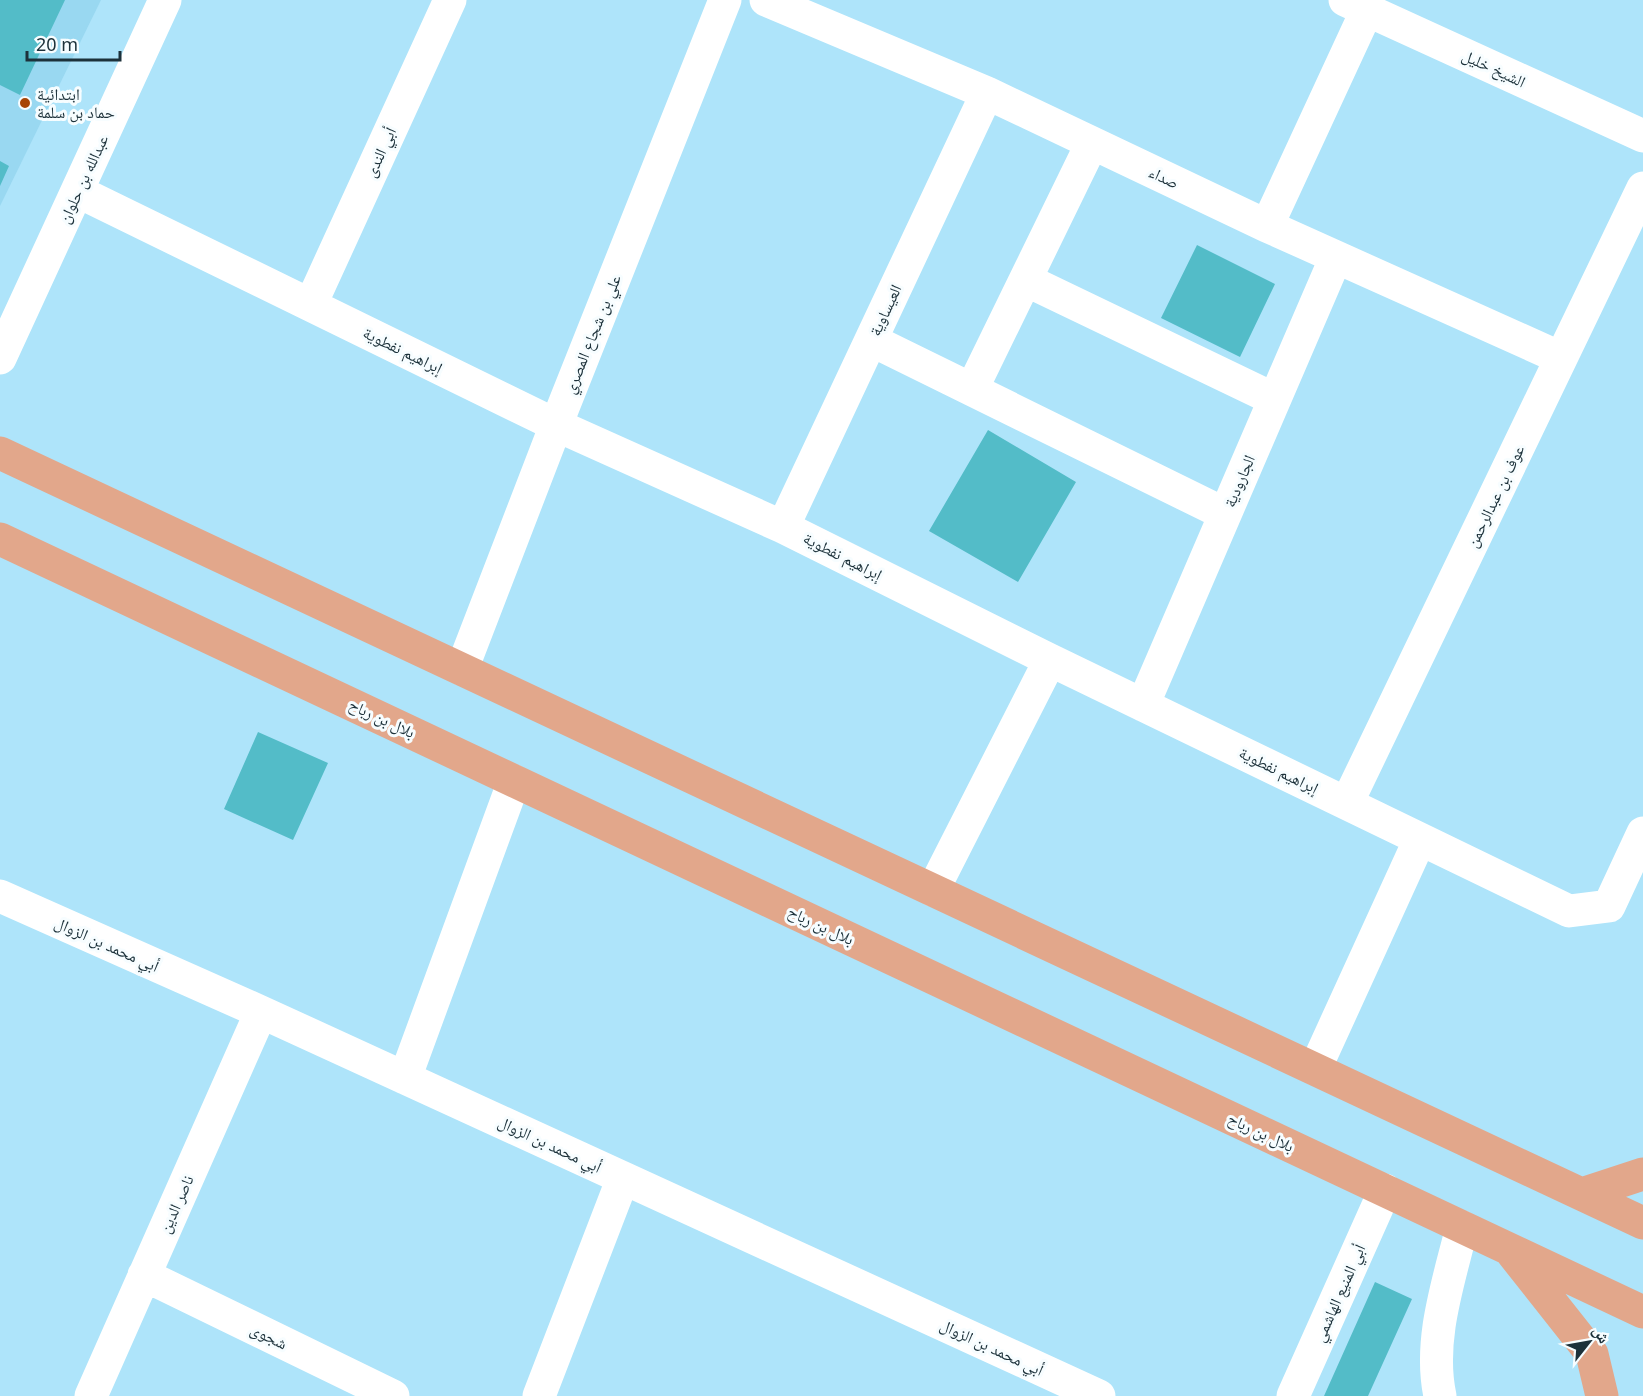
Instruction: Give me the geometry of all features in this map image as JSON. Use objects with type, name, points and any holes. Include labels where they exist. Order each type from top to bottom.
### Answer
[{"type":"main road","points":[[0,453],[1643,1223]]},
{"type":"main road","name":"بلال بن رباح","points":[[0,539],[1643,1312]]},
{"type":"main road","points":[[1582,1194],[1643,1174]]},
{"type":"main road","points":[[1508,1248],[1592,1354],[1602,1396]]},
{"type":"street","name":"عبدالله بن حلوان","points":[[0,358],[165,0]]},
{"type":"street","name":"أبي الندى","points":[[311,304],[450,0]]},
{"type":"street","name":"علي بن شجاع المصري","points":[[462,669],[725,0]]},
{"type":"street","name":"صداء","points":[[766,0],[987,93],[1267,226],[1561,358]]},
{"type":"street","name":"الشيخ خليل","points":[[1356,5],[1643,136]]},
{"type":"street","points":[[1267,226],[1356,5]]},
{"type":"street","name":"العيساوية","points":[[783,526],[987,93]]},
{"type":"street","points":[[972,389],[1092,143]]},
{"type":"street","name":"عوف بن عبدالرحمن","points":[[1347,803],[1643,188]]},
{"type":"street","name":"إبراهيم نفطوية","points":[[77,191],[556,425],[783,526],[1050,660],[1569,910],[1609,906],[1643,833]]},
{"type":"street","name":"الجارودية","points":[[1143,705],[1336,257]]},
{"type":"street","points":[[1026,279],[1274,399]]},
{"type":"street","points":[[871,340],[1225,514]]},
{"type":"street","points":[[933,890],[1050,660]]},
{"type":"street","points":[[405,1078],[514,781]]},
{"type":"street","points":[[1315,1069],[1420,839]]},
{"type":"street","name":"أبي محمد بن الزوال","points":[[0,896],[261,1012],[1099,1396]]},
{"type":"street","name":"ناصر الدين","points":[[91,1396],[261,1012]]},
{"type":"street","points":[[538,1396],[623,1178]]},
{"type":"street","name":"أبي المنيع الهاشمي","points":[[1293,1396],[1385,1190]]},
{"type":"street","points":[[1440,1396],[1436,1380],[1439,1327],[1462,1227]]},
{"type":"street","name":"شجوى","points":[[144,1275],[345,1386],[393,1396]]},
{"type":"shaded area","name":"ابتدائية حماد بن سلمة","points":[[0,0],[101,0],[0,206]]},
{"type":"building","points":[[0,0],[65,0],[20,95],[0,85]]},
{"type":"building","points":[[0,161],[9,166],[0,186]]},
{"type":"building","points":[[1197,245],[1275,284],[1240,357],[1161,318]]},
{"type":"building","points":[[988,430],[1076,482],[1018,582],[929,531]]},
{"type":"building","points":[[258,732],[328,763],[293,840],[224,809]]},
{"type":"building","points":[[1375,1282],[1412,1299],[1368,1396],[1324,1396]]},
{"type":"place","name":"ابتدائية حماد بن سلمة","points":[[25,103]]}]
